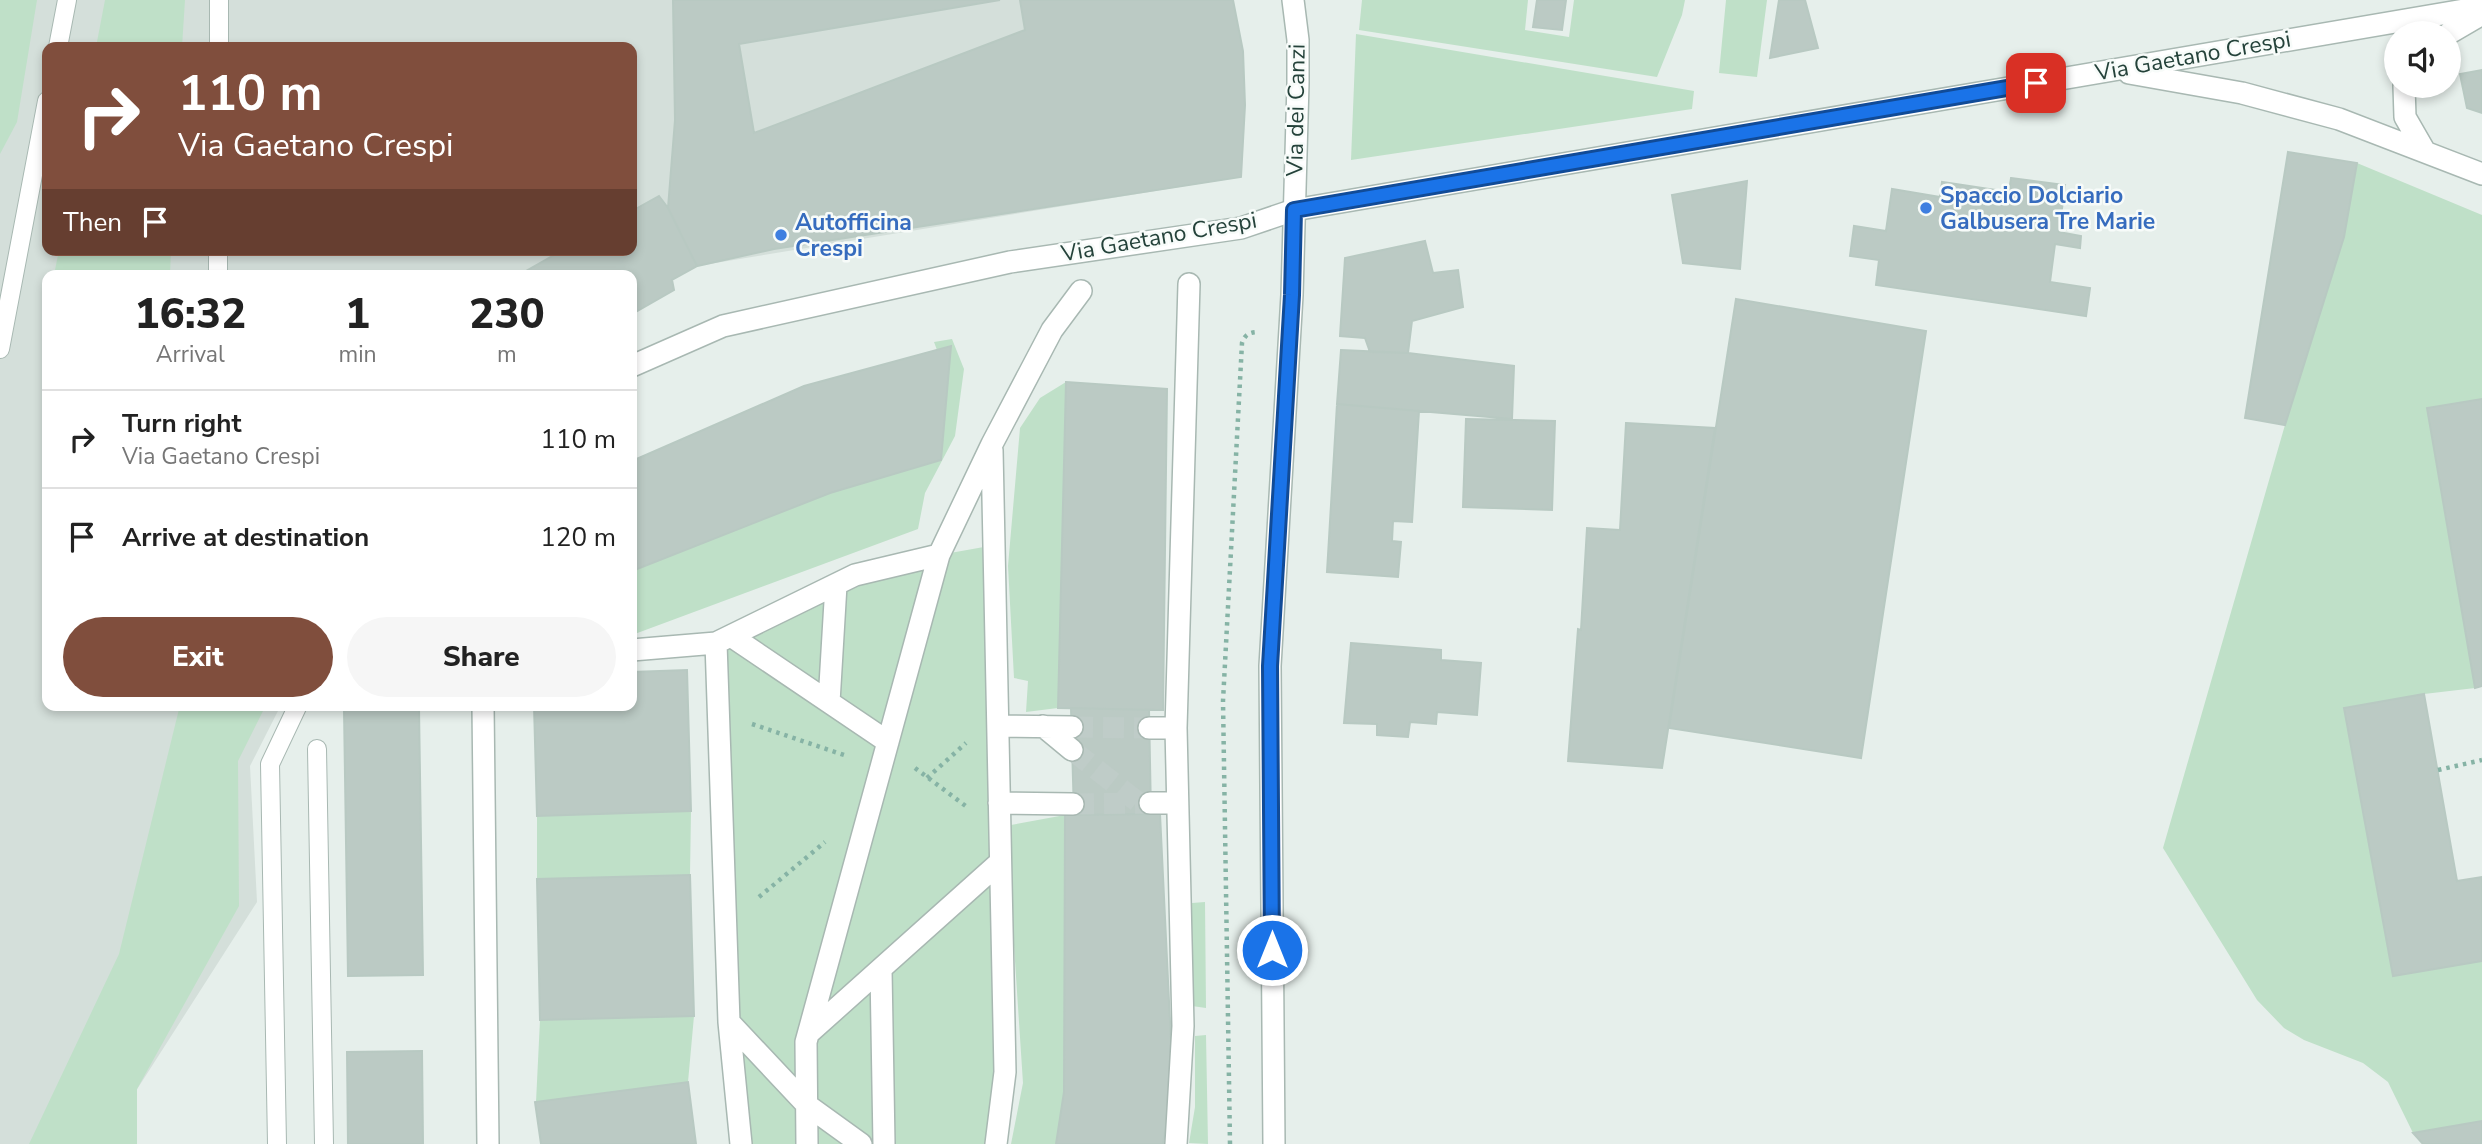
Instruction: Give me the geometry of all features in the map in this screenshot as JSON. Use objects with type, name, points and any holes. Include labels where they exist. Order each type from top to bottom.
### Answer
[{"type":"street","name":"Via dei Canzi","points":[[1274,1144],[1270,666],[1290,331],[1298,83],[1298,40],[1293,0]]},
{"type":"street","name":"Via Gaetano Crespi","points":[[637,364],[723,326],[1010,261],[1241,228],[1294,210],[2482,7]]},
{"type":"street","points":[[2461,26],[2482,14]]},
{"type":"street","points":[[2113,70],[2242,93],[2339,119],[2482,174]]},
{"type":"street","points":[[2404,98],[2405,117],[2424,150]]},
{"type":"street","points":[[1176,1144],[1183,1026],[1176,728],[1188,284]]},
{"type":"street","points":[[807,1144],[806,1042],[939,555],[992,444],[1052,330],[1081,291]]},
{"type":"street","points":[[992,444],[1004,1072],[996,1144]]},
{"type":"street","points":[[637,649],[724,639],[855,575],[939,555]]},
{"type":"street","points":[[829,702],[836,585]]},
{"type":"street","points":[[724,639],[829,702],[885,752]]},
{"type":"street","points":[[724,639],[718,713],[729,1022],[741,1144]]},
{"type":"street","points":[[483,711],[488,1144]]},
{"type":"street","points":[[998,726],[1072,727]]},
{"type":"street","points":[[1043,726],[1072,750]]},
{"type":"street","points":[[1149,728],[1176,728]]},
{"type":"street","points":[[999,803],[1073,804]]},
{"type":"street","points":[[1150,803],[1177,803]]},
{"type":"street","points":[[809,1033],[999,863]]},
{"type":"street","points":[[881,970],[884,1144]]},
{"type":"street","points":[[729,1022],[807,1105],[861,1144]]},
{"type":"lane","points":[[59,42],[67,0]]},
{"type":"lane","points":[[219,0],[219,42]]},
{"type":"lane","points":[[1,339],[42,127]]},
{"type":"lane","points":[[277,1144],[270,764],[295,711]]},
{"type":"lane","points":[[317,749],[324,1144]]},
{"type":"path","points":[[1230,1144],[1223,701],[1242,343],[1248,333],[1290,331]]},
{"type":"path","points":[[718,713],[885,752],[999,832]]},
{"type":"path","points":[[2438,770],[2482,760]]},
{"type":"path","points":[[726,924],[830,838]]},
{"type":"shaded area","points":[[0,0],[1233,0],[1243,51],[1245,105],[1241,177],[697,266],[672,279],[674,290],[637,311],[637,270],[42,270],[42,711],[278,711],[250,766],[257,902],[102,1144],[0,1144]]},
{"type":"green space","points":[[0,0],[37,0],[17,122],[0,154]]},
{"type":"green space","points":[[105,0],[185,0],[182,42],[97,42]]},
{"type":"green space","points":[[1362,0],[1528,0],[1525,30],[1569,37],[1574,0],[1685,0],[1682,15],[1657,77],[1359,30]]},
{"type":"green space","points":[[1726,0],[1767,0],[1757,77],[1719,73]]},
{"type":"green space","points":[[1356,34],[1694,91],[1692,109],[1351,160]]},
{"type":"green space","points":[[2357,163],[2482,215],[2482,399],[2427,409],[2475,688],[2344,708],[2393,976],[2482,961],[2482,1121],[2413,1133],[2388,1082],[2363,1063],[2304,1040],[2284,1028],[2257,1000],[2163,848],[2289,411]]},
{"type":"green space","points":[[58,256],[171,256],[170,270],[55,270]]},
{"type":"green space","points":[[952,339],[964,369],[955,436],[925,493],[918,529],[637,633],[637,569],[830,493],[941,460],[951,346],[937,350],[934,342]]},
{"type":"green space","points":[[1066,382],[1058,708],[1026,712],[1028,681],[1014,678],[1008,566],[1020,428],[1040,398]]},
{"type":"green space","points":[[995,545],[996,1144],[741,1144],[716,643],[855,575]]},
{"type":"green space","points":[[179,711],[263,711],[238,761],[239,906],[137,1089],[137,1144],[29,1144],[119,954]]},
{"type":"green space","points":[[691,811],[690,875],[537,879],[537,816]]},
{"type":"green space","points":[[1065,815],[1064,1092],[1056,1144],[1011,1144],[1023,1083],[1010,885],[1011,825]]},
{"type":"green space","points":[[1205,902],[1206,1008],[1192,1006],[1192,903]]},
{"type":"green space","points":[[694,1016],[688,1082],[536,1102],[540,1020]]},
{"type":"green space","points":[[1206,1035],[1208,1144],[1189,1143],[1195,1107],[1195,1036]]},
{"type":"building","points":[[673,0],[1000,0],[739,44],[754,133],[1025,30],[1020,0],[1233,0],[1243,51],[1245,105],[1241,177],[774,249],[697,266],[668,208],[675,120]]},
{"type":"building","points":[[1537,0],[1566,0],[1562,30],[1533,27]]},
{"type":"building","points":[[1779,0],[1805,0],[1818,48],[1770,58]]},
{"type":"building","points":[[2482,70],[2482,113],[2467,108],[2461,74]]},
{"type":"building","points":[[2288,152],[2357,163],[2344,237],[2285,425],[2245,418]]},
{"type":"building","points":[[2011,178],[2065,185],[2059,232],[2081,236],[2080,248],[2055,244],[2050,282],[2090,288],[2086,316],[1876,285],[1879,260],[1850,256],[1854,226],[1886,231],[1892,189],[1940,197],[1942,182],[2009,192]]},
{"type":"building","points":[[1747,181],[1740,269],[1683,263],[1672,195]]},
{"type":"building","points":[[659,196],[668,208],[697,266],[672,280],[674,290],[637,311],[637,270],[528,270],[552,256],[637,256],[637,208]]},
{"type":"building","points":[[1425,241],[1433,273],[1458,270],[1463,307],[1412,321],[1408,353],[1370,352],[1365,338],[1340,336],[1345,258]]},
{"type":"building","points":[[1736,299],[1926,331],[1861,758],[1669,728]]},
{"type":"building","points":[[951,346],[941,460],[830,493],[637,569],[637,459],[804,386]]},
{"type":"building","points":[[1341,350],[1408,353],[1514,366],[1512,419],[1337,404]]},
{"type":"building","points":[[1066,382],[1167,389],[1163,710],[1058,708]]},
{"type":"building","points":[[2482,399],[2482,686],[2475,688],[2427,408]]},
{"type":"building","points":[[1337,404],[1419,411],[1412,522],[1393,521],[1392,541],[1401,542],[1398,577],[1327,572]]},
{"type":"building","points":[[1466,419],[1555,421],[1552,510],[1463,507]]},
{"type":"building","points":[[1626,423],[1715,428],[1662,768],[1568,761],[1578,629],[1581,630],[1587,528],[1620,530]]},
{"type":"building","points":[[1351,643],[1441,650],[1441,660],[1481,663],[1477,715],[1437,712],[1436,724],[1410,722],[1408,737],[1377,735],[1377,724],[1344,723]]},
{"type":"building","points":[[687,670],[691,811],[537,816],[534,711],[637,711],[637,672]]},
{"type":"building","points":[[2424,694],[2457,881],[2482,877],[2482,961],[2393,976],[2344,708]]},
{"type":"building","points":[[1071,708],[1149,710],[1151,814],[1074,815]]},
{"type":"building","points":[[344,711],[419,711],[423,975],[348,976]]},
{"type":"building","points":[[1160,814],[1173,1084],[1163,1144],[1056,1144],[1064,1092],[1065,815]]},
{"type":"building","points":[[690,875],[694,1016],[540,1020],[537,879]]},
{"type":"building","points":[[422,1051],[423,1144],[348,1144],[347,1052]]},
{"type":"building","points":[[688,1082],[696,1144],[541,1144],[535,1102]]},
{"type":"building","points":[[2482,1121],[2482,1144],[2423,1144],[2413,1133]]},
{"type":"tunnel","points":[[1072,727],[1149,728]]},
{"type":"tunnel","points":[[1072,750],[1139,803]]},
{"type":"tunnel","points":[[1073,804],[1145,803]]},
{"type":"place","name":"Spaccio Dolciario Galbusera Tre Marie","points":[[1926,208]]},
{"type":"place","name":"Autofficina Crespi","points":[[781,235]]},
{"type":"route","points":[[1272,950],[1270,666],[1292,295],[1294,210],[2036,83]]}]
